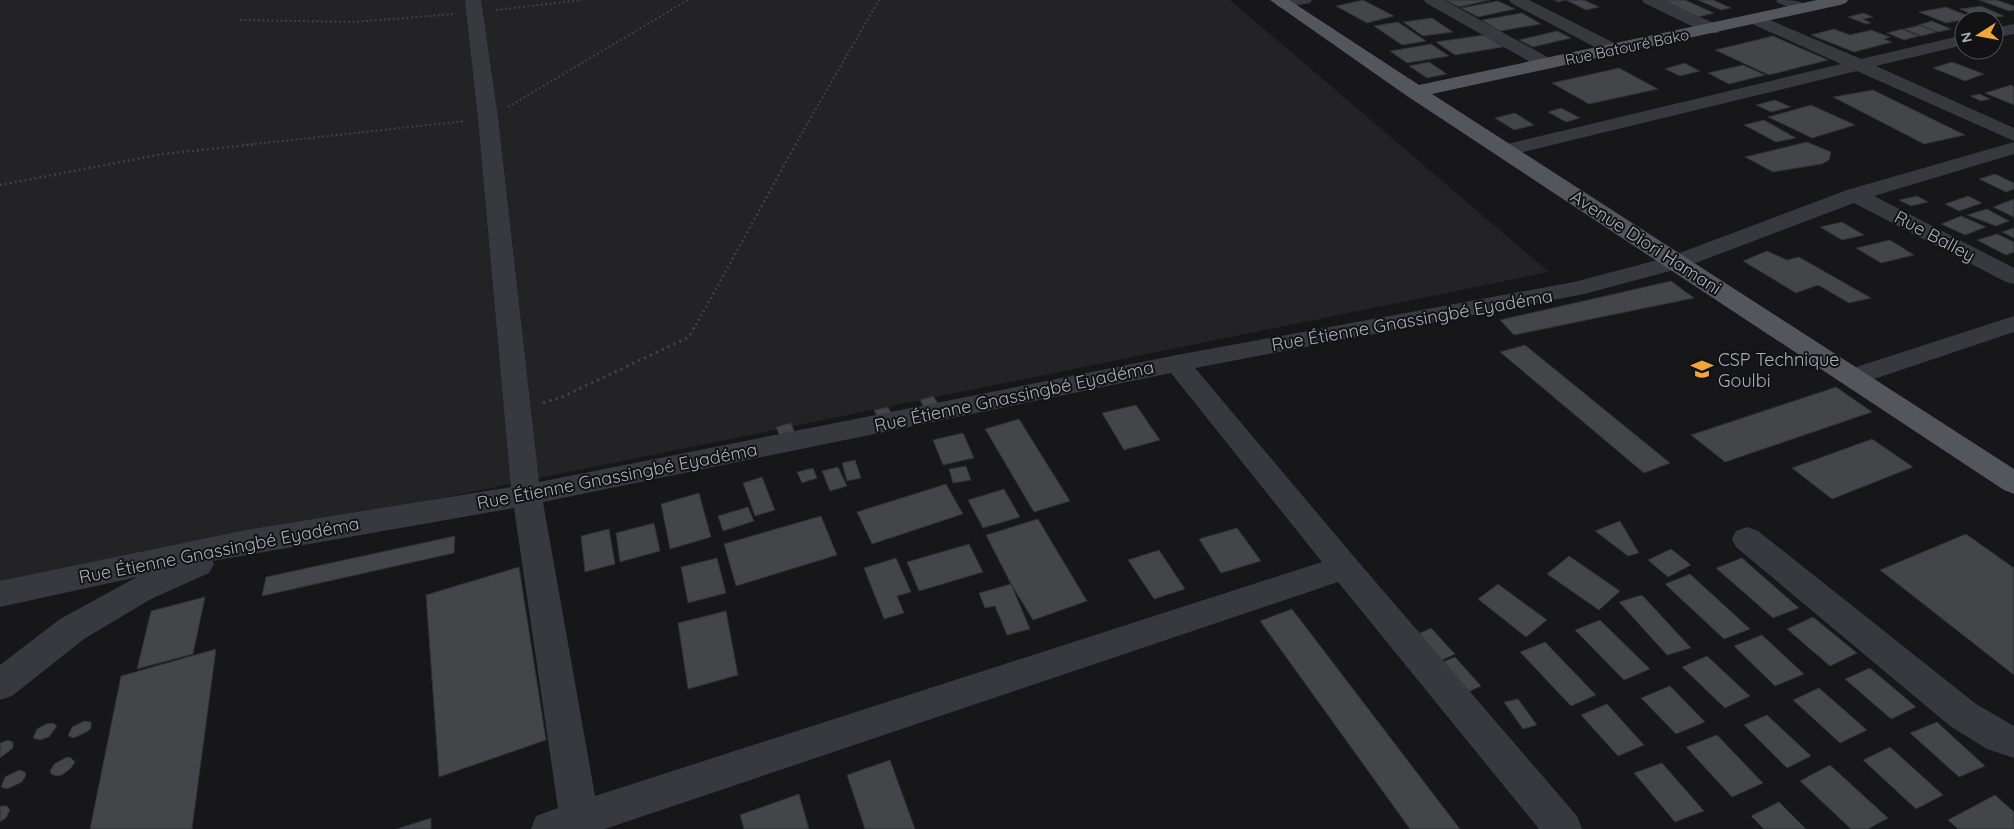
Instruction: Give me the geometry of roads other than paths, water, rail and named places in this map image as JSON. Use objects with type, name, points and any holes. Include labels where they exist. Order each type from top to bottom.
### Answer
[{"type":"main road","name":"Rue Batouré Bako","points":[[1414,92],[1840,0]]},
{"type":"main road","name":"Avenue Diori Hamani","points":[[1289,1],[1414,92],[1506,150],[2014,483]]},
{"type":"street","points":[[1432,0],[1548,64]]},
{"type":"street","points":[[1517,0],[1614,50]]},
{"type":"street","points":[[1650,0],[1712,29]]},
{"type":"street","points":[[1784,0],[1804,8]]},
{"type":"street","points":[[474,6],[488,118],[527,495],[570,825],[1344,567]]},
{"type":"street","points":[[1756,19],[2014,135]]},
{"type":"street","points":[[1506,150],[1954,42]]},
{"type":"street","name":"Rue Étienne Gnassingbé Eyadéma","points":[[0,594],[246,542],[527,495],[1177,362],[1575,289],[1677,262],[1855,194],[2014,148]]},
{"type":"street","name":"Rue Balley","points":[[1855,194],[2014,277]]},
{"type":"street","points":[[1853,377],[2014,324]]},
{"type":"street","points":[[1177,362],[1344,567],[1563,829]]},
{"type":"street","points":[[1747,539],[1963,715],[2000,738],[2014,742]]},
{"type":"street","points":[[0,685],[72,629],[89,619],[140,590],[246,542]]},
{"type":"place","name":"CSP Technique Goulbi","points":[[1702,369]]}]
